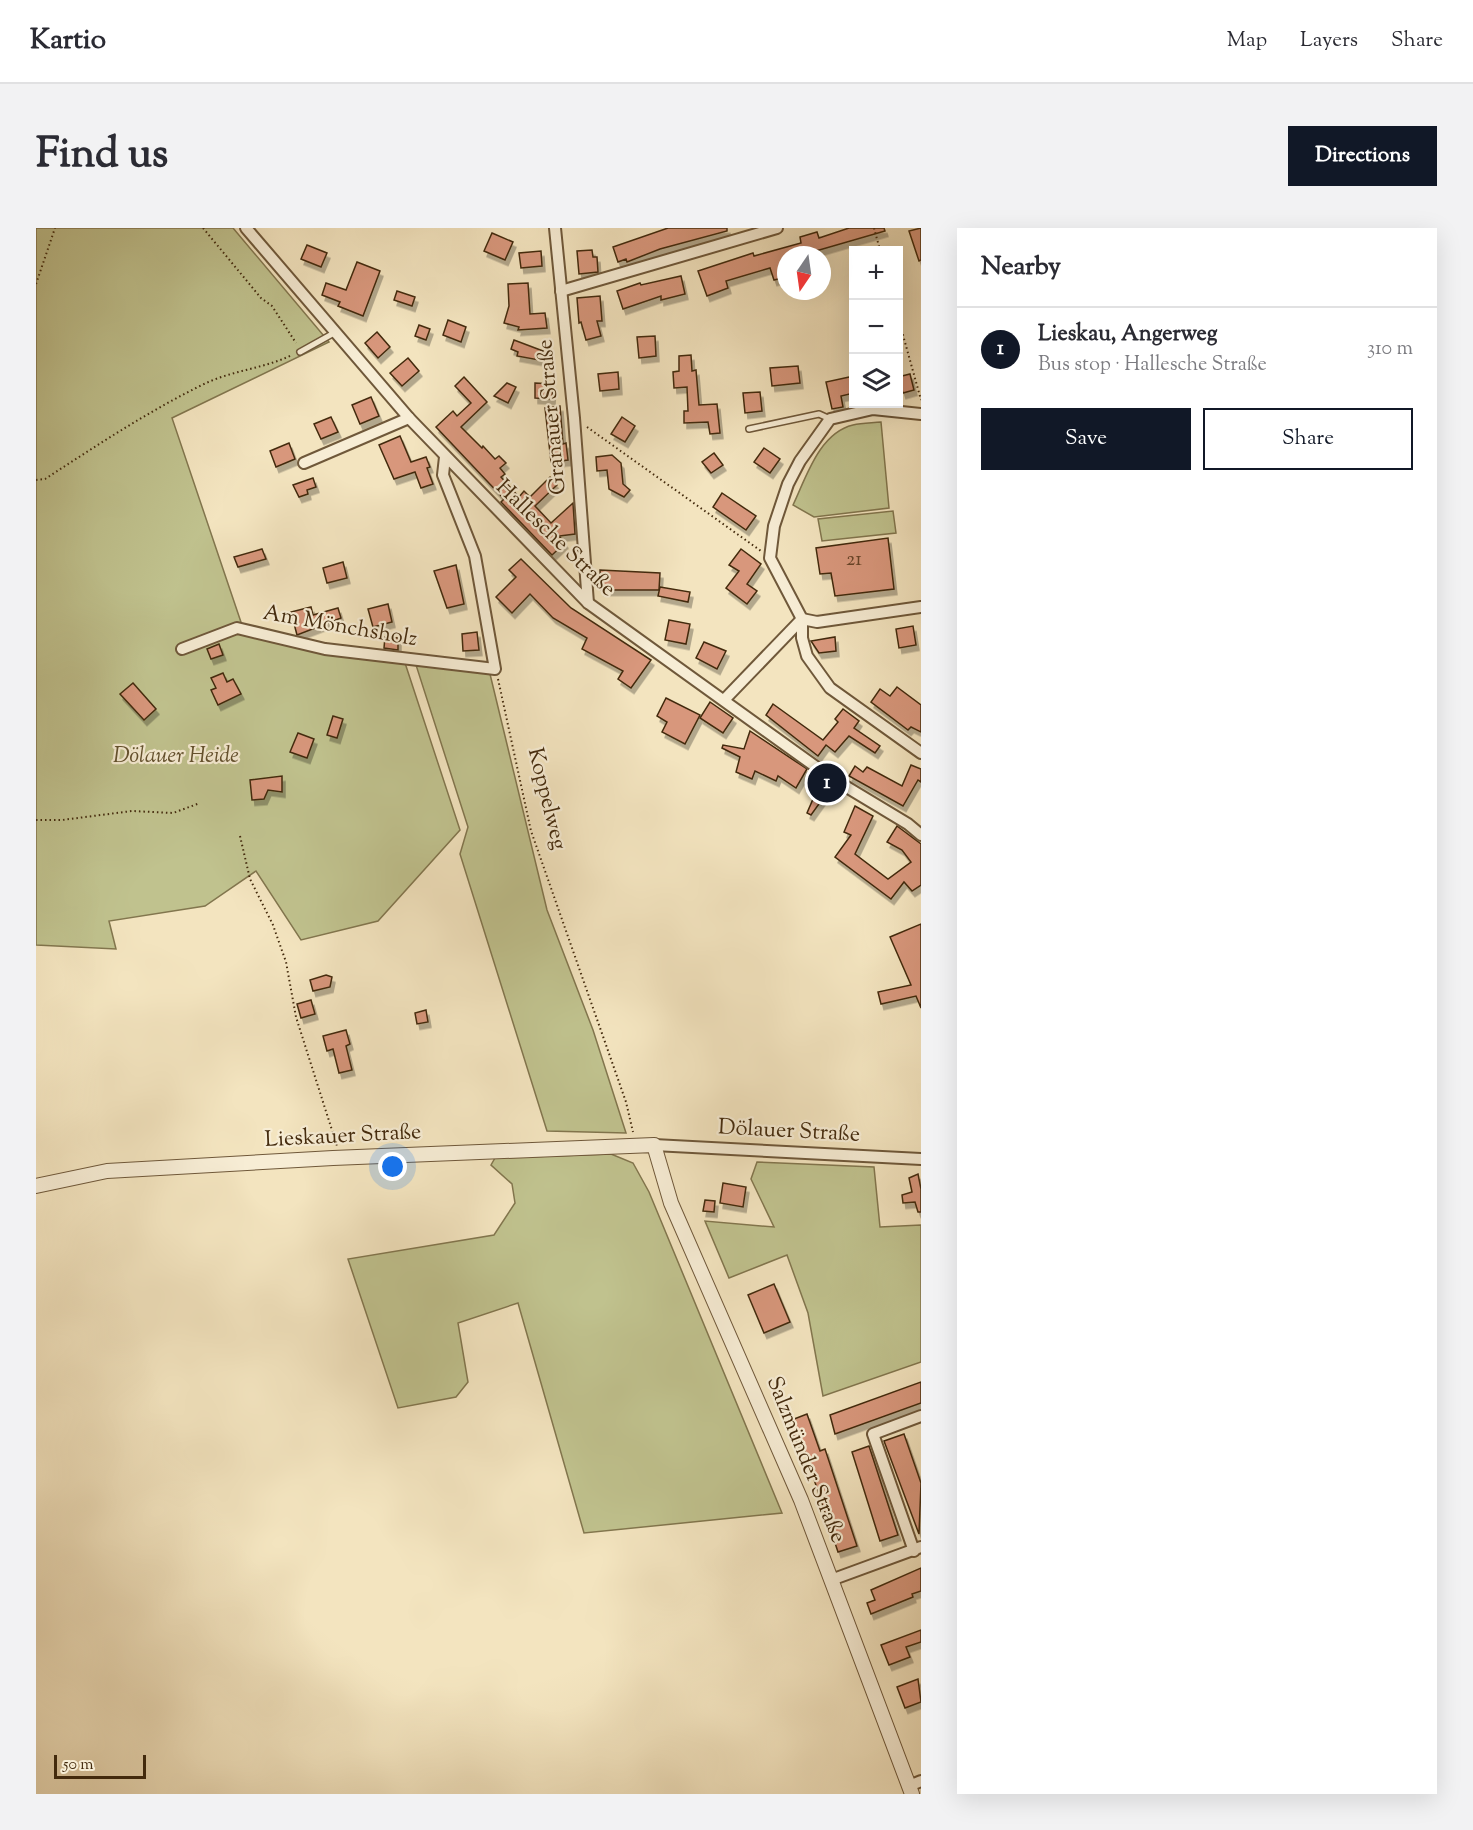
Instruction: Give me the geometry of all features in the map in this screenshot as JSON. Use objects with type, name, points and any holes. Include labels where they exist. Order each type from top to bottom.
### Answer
[{"type":"street","name":"Hallesche Straße","points":[[246,228],[409,418],[588,603],[830,777],[908,824],[921,836]]},
{"type":"street","name":"Granauer Straße","points":[[555,228],[574,418],[588,603]]},
{"type":"street","points":[[561,291],[760,230],[777,228]]},
{"type":"street","points":[[921,414],[873,409],[830,419],[818,434],[788,484],[774,526],[770,558],[802,619],[802,638],[807,656],[830,688],[921,753]]},
{"type":"street","points":[[304,463],[409,418]]},
{"type":"street","points":[[445,457],[443,475],[475,556],[495,669]]},
{"type":"street","points":[[802,619],[817,622],[921,607]]},
{"type":"street","points":[[724,700],[802,619]]},
{"type":"street","name":"Am Mönchsholz","points":[[182,649],[237,628],[325,649],[495,669]]},
{"type":"street","name":"Lieskauer Straße","points":[[36,1186],[107,1171],[339,1157],[654,1145]]},
{"type":"street","name":"Dölauer Straße","points":[[654,1145],[921,1159]]},
{"type":"street","name":"Salzmünder Straße","points":[[654,1145],[671,1203],[801,1500],[914,1787]]},
{"type":"street","points":[[831,1580],[918,1549],[873,1434],[921,1416]]},
{"type":"lane","points":[[300,352],[334,333]]},
{"type":"lane","points":[[749,429],[819,414],[830,419]]},
{"type":"path","points":[[36,284],[55,228]]},
{"type":"path","points":[[36,480],[45,479],[134,421],[203,384],[244,368],[269,366],[300,352],[290,331],[272,306],[253,290],[203,228]]},
{"type":"path","points":[[874,228],[879,246]]},
{"type":"path","points":[[903,335],[921,400]]},
{"type":"path","points":[[574,418],[770,558]]},
{"type":"path","name":"Koppelweg","points":[[495,669],[531,831],[630,1113],[633,1144]]},
{"type":"path","points":[[36,820],[62,820],[132,811],[172,813],[200,803]]},
{"type":"path","points":[[240,836],[250,879],[273,925],[286,962],[296,1017],[339,1157]]},
{"type":"green space","name":"Dölauer Heide","points":[[36,228],[233,228],[329,342],[172,418],[245,634],[405,663],[460,830],[378,921],[301,940],[256,871],[205,906],[109,921],[116,949],[36,945]]},
{"type":"green space","points":[[881,422],[889,508],[814,517],[793,505],[815,458],[831,437],[853,425]]},
{"type":"green space","points":[[893,511],[896,533],[822,541],[818,519]]},
{"type":"green space","points":[[416,665],[490,674],[547,910],[593,1030],[626,1133],[547,1131],[460,854],[468,827]]},
{"type":"green space","points":[[611,1154],[633,1163],[649,1192],[782,1513],[584,1533],[518,1303],[458,1323],[468,1382],[456,1397],[398,1408],[348,1259],[494,1235],[515,1203],[512,1184],[491,1165],[495,1158]]},
{"type":"green space","points":[[757,1162],[874,1167],[880,1227],[921,1225],[921,1362],[823,1396],[808,1313],[787,1255],[729,1278],[705,1221],[774,1227],[751,1179]]},
{"type":"building","points":[[668,228],[727,228],[727,231],[660,249],[627,262],[626,259],[618,262],[613,247]]},
{"type":"building","points":[[849,228],[884,228],[885,231],[831,247],[790,246],[801,243],[800,237],[817,232],[819,238]]},
{"type":"building","points":[[921,228],[921,260],[919,261],[909,231]]},
{"type":"building","points":[[492,233],[513,242],[505,260],[484,251]]},
{"type":"building","points":[[307,245],[327,253],[321,267],[301,259]]},
{"type":"building","points":[[592,250],[593,257],[597,257],[598,272],[579,274],[577,251]]},
{"type":"building","points":[[777,250],[777,279],[774,280],[770,268],[726,281],[728,288],[707,296],[698,271],[753,253],[754,256]]},
{"type":"building","points":[[541,251],[542,266],[521,268],[519,253]]},
{"type":"building","points":[[357,262],[380,271],[363,316],[338,306],[340,302],[322,295],[326,283],[346,290]]},
{"type":"building","points":[[681,276],[685,294],[661,300],[661,296],[623,309],[617,291],[640,283],[641,285]]},
{"type":"building","points":[[528,283],[530,314],[545,313],[547,328],[518,330],[519,327],[504,323],[509,306],[508,284]]},
{"type":"building","points":[[397,291],[415,297],[412,306],[394,300]]},
{"type":"building","points":[[600,296],[602,321],[597,321],[601,336],[586,340],[581,322],[579,323],[577,298]]},
{"type":"building","points":[[448,320],[466,327],[461,342],[443,335]]},
{"type":"building","points":[[419,325],[430,329],[426,340],[415,336]]},
{"type":"building","points":[[377,332],[390,347],[378,358],[365,343]]},
{"type":"building","points":[[655,336],[656,356],[639,358],[637,337]]},
{"type":"building","points":[[514,340],[543,351],[539,360],[517,356],[518,352],[511,349]]},
{"type":"building","points":[[691,355],[692,371],[696,370],[699,405],[717,404],[720,433],[710,434],[708,422],[684,423],[684,411],[688,411],[687,387],[674,388],[673,372],[679,371],[679,356]]},
{"type":"building","points":[[408,358],[419,371],[402,386],[390,373]]},
{"type":"building","points":[[798,366],[800,383],[772,386],[770,368]]},
{"type":"building","points":[[618,372],[619,389],[600,391],[598,374]]},
{"type":"building","points":[[910,374],[914,390],[903,393],[903,376]]},
{"type":"building","points":[[464,377],[487,402],[461,427],[495,459],[499,456],[506,463],[500,468],[505,474],[501,477],[519,497],[524,491],[530,497],[550,477],[557,485],[535,506],[551,523],[573,503],[575,534],[559,536],[565,543],[552,555],[501,502],[504,499],[436,427],[453,411],[457,416],[471,403],[455,386]]},
{"type":"building","points":[[849,377],[849,394],[841,396],[843,407],[832,409],[826,382]]},
{"type":"building","points":[[507,383],[516,387],[508,403],[494,396]]},
{"type":"building","points":[[535,383],[553,384],[552,399],[535,398]]},
{"type":"building","points":[[760,392],[762,411],[745,413],[743,393]]},
{"type":"building","points":[[371,397],[379,416],[360,424],[352,405]]},
{"type":"building","points":[[560,406],[563,444],[566,443],[568,460],[551,462],[545,408]]},
{"type":"building","points":[[331,417],[338,432],[321,439],[314,424]]},
{"type":"building","points":[[622,417],[635,426],[625,442],[611,434]]},
{"type":"building","points":[[400,436],[411,462],[426,457],[433,484],[421,488],[415,472],[394,479],[379,445]]},
{"type":"building","points":[[289,443],[295,459],[276,467],[270,451]]},
{"type":"building","points":[[764,448],[780,459],[770,473],[754,462]]},
{"type":"building","points":[[714,453],[723,465],[711,473],[702,462]]},
{"type":"building","points":[[612,455],[621,463],[623,484],[630,490],[624,497],[609,489],[607,470],[597,471],[596,457]]},
{"type":"building","points":[[313,478],[316,487],[307,490],[308,494],[299,497],[293,485]]},
{"type":"building","points":[[722,493],[756,516],[746,530],[713,507]]},
{"type":"building","points":[[888,538],[894,589],[835,596],[831,573],[820,574],[816,548]]},
{"type":"building","points":[[262,549],[266,559],[238,567],[234,557]]},
{"type":"building","points":[[741,549],[761,564],[747,584],[757,591],[747,604],[726,588],[739,571],[729,565]]},
{"type":"building","points":[[521,559],[571,608],[651,660],[631,688],[618,679],[623,671],[582,649],[587,638],[553,618],[530,594],[512,613],[496,597],[516,577],[509,570]]},
{"type":"building","points":[[343,562],[347,578],[327,583],[323,568]]},
{"type":"building","points":[[456,565],[464,604],[447,608],[434,571]]},
{"type":"building","points":[[600,570],[660,573],[659,590],[601,590]]},
{"type":"building","points":[[660,587],[690,592],[688,602],[658,596]]},
{"type":"building","points":[[388,604],[392,622],[373,627],[368,609]]},
{"type":"building","points":[[311,607],[313,615],[338,608],[341,618],[297,635],[291,612]]},
{"type":"building","points":[[669,620],[690,624],[686,644],[665,640]]},
{"type":"building","points":[[913,626],[916,645],[899,648],[896,629]]},
{"type":"building","points":[[477,632],[479,650],[463,651],[462,634]]},
{"type":"building","points":[[385,637],[398,638],[398,650],[384,648]]},
{"type":"building","points":[[835,637],[836,651],[819,653],[811,641]]},
{"type":"building","points":[[704,642],[726,651],[717,669],[696,658]]},
{"type":"building","points":[[219,644],[223,655],[211,659],[207,649]]},
{"type":"building","points":[[223,673],[227,682],[233,679],[241,694],[218,705],[211,690],[216,688],[211,678]]},
{"type":"building","points":[[133,683],[156,709],[144,720],[120,694]]},
{"type":"building","points":[[897,687],[921,705],[921,732],[911,727],[908,730],[871,702],[880,689],[890,696]]},
{"type":"building","points":[[666,698],[700,715],[685,744],[662,732],[667,722],[657,716]]},
{"type":"building","points":[[710,702],[733,718],[723,733],[700,718]]},
{"type":"building","points":[[773,704],[823,740],[838,722],[835,719],[843,709],[859,721],[854,728],[880,746],[875,753],[849,736],[835,752],[826,745],[818,756],[766,715]]},
{"type":"building","points":[[333,716],[343,719],[337,738],[327,735]]},
{"type":"building","points":[[750,731],[807,769],[796,788],[778,776],[776,781],[755,771],[752,779],[736,772],[740,757],[722,748],[723,745],[744,749]]},
{"type":"building","points":[[298,733],[314,739],[307,758],[290,752]]},
{"type":"building","points":[[911,765],[921,769],[921,782],[918,780],[903,806],[849,776],[855,766],[863,772],[867,767],[902,786]]},
{"type":"building","points":[[282,776],[282,792],[268,790],[264,799],[252,800],[250,780]]},
{"type":"building","points":[[820,783],[829,790],[811,815],[807,813]]},
{"type":"building","points":[[855,806],[873,816],[855,854],[888,879],[911,862],[902,850],[887,842],[897,826],[921,844],[921,885],[912,891],[904,882],[891,899],[835,857],[851,835],[844,832]]},
{"type":"building","points":[[921,924],[921,1008],[916,996],[881,1004],[878,992],[911,985],[890,937]]},
{"type":"building","points":[[326,975],[332,977],[330,987],[313,991],[310,980]]},
{"type":"building","points":[[311,1000],[315,1014],[301,1018],[297,1004]]},
{"type":"building","points":[[426,1010],[428,1022],[417,1024],[415,1013]]},
{"type":"building","points":[[346,1030],[350,1044],[346,1046],[352,1070],[339,1073],[333,1049],[327,1051],[323,1036]]},
{"type":"building","points":[[918,1174],[921,1189],[921,1212],[918,1212],[915,1202],[903,1203],[902,1195],[912,1192],[909,1178]]},
{"type":"building","points":[[723,1183],[746,1187],[743,1207],[720,1203]]},
{"type":"building","points":[[705,1200],[715,1201],[714,1212],[703,1211]]},
{"type":"building","points":[[774,1284],[790,1322],[764,1333],[748,1295]]},
{"type":"building","points":[[921,1382],[921,1403],[835,1434],[830,1415]]},
{"type":"building","points":[[807,1414],[820,1451],[825,1449],[857,1546],[838,1552],[801,1440],[796,1442],[789,1421]]},
{"type":"building","points":[[904,1434],[921,1483],[919,1534],[884,1441]]},
{"type":"building","points":[[869,1446],[898,1535],[880,1541],[852,1452]]},
{"type":"building","points":[[921,1568],[921,1591],[912,1594],[913,1597],[871,1614],[867,1603],[875,1600],[871,1590]]},
{"type":"building","points":[[921,1630],[921,1642],[906,1647],[910,1657],[889,1665],[881,1645]]},
{"type":"building","points":[[918,1679],[921,1702],[905,1708],[897,1687]]},
{"type":"place","name":"Lieskau, Angerweg","points":[[827,783]]}]
